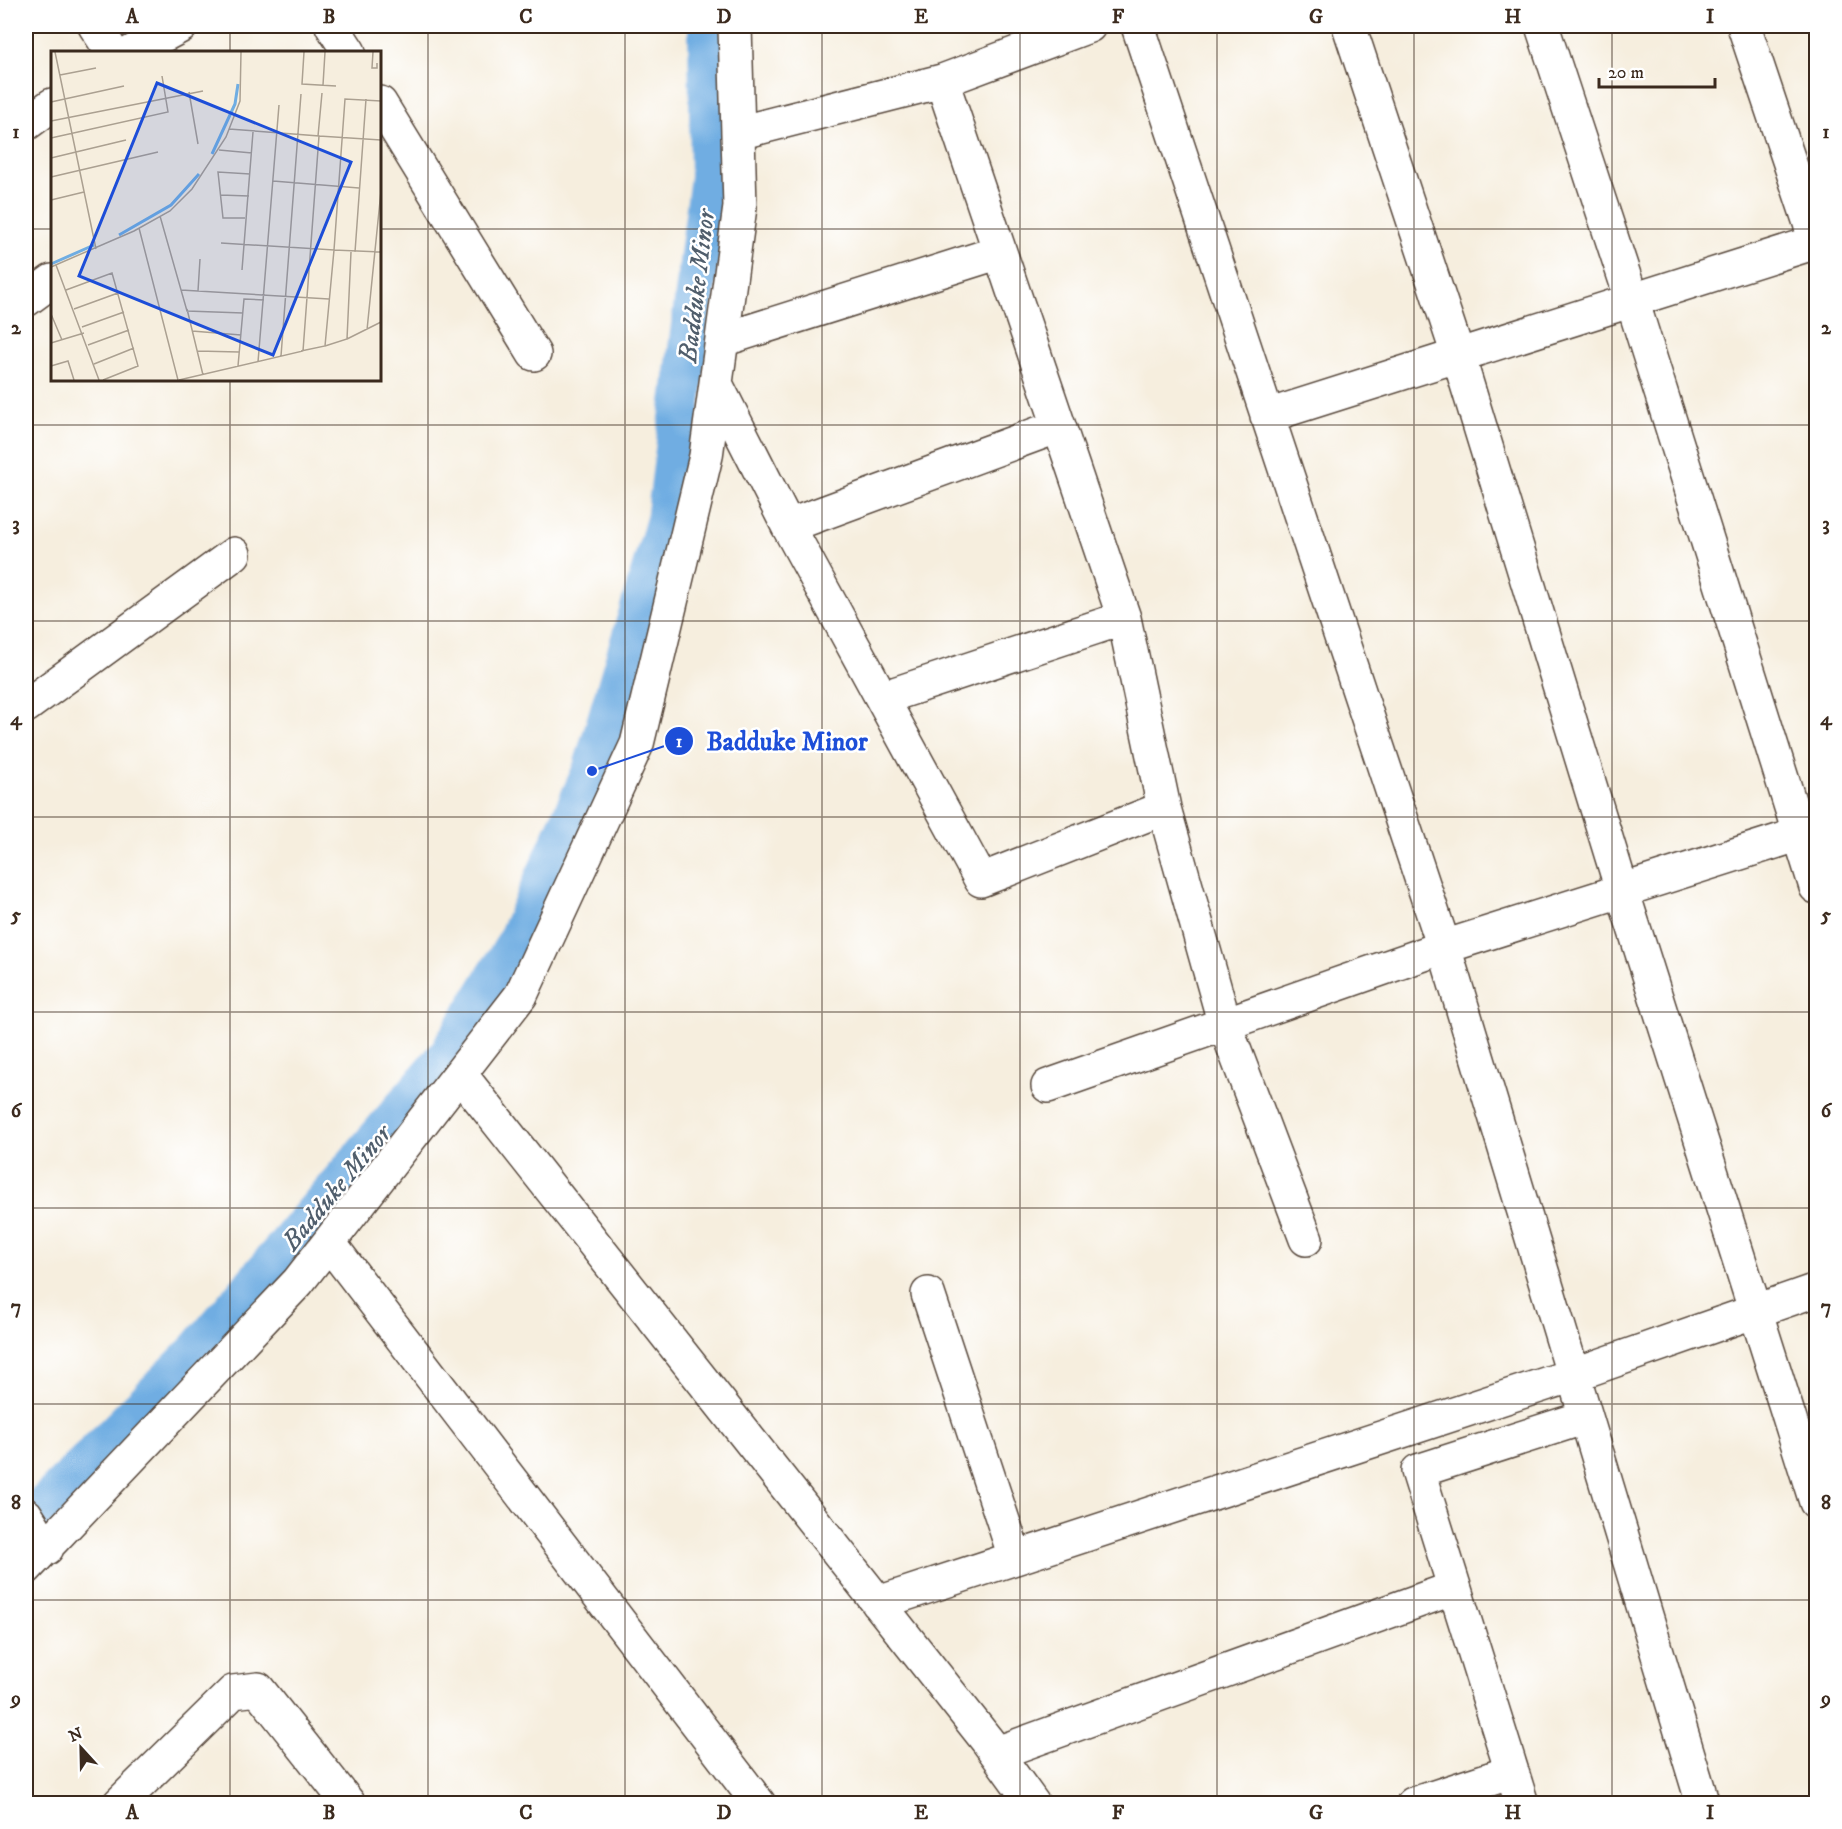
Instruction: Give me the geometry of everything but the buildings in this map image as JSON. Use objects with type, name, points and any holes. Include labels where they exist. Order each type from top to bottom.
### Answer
[{"type":"street","points":[[94,26],[111,51]]},
{"type":"street","points":[[134,51],[181,26]]},
{"type":"street","points":[[332,26],[348,51]]},
{"type":"street","points":[[26,1515],[39,1554],[298,1282],[521,995],[637,744],[706,456],[740,207],[735,26]]},
{"type":"street","points":[[738,133],[942,81],[1089,26]]},
{"type":"street","points":[[1138,26],[1444,947],[1703,1803]]},
{"type":"street","points":[[1348,26],[1458,355],[1622,890],[1816,1502]]},
{"type":"street","points":[[1542,26],[1809,831],[1816,887]]},
{"type":"street","points":[[1267,416],[1816,241],[1744,26]]},
{"type":"street","points":[[942,81],[1124,618],[1164,808],[1225,1025],[1306,1239]]},
{"type":"street","points":[[381,105],[534,354]]},
{"type":"street","points":[[26,124],[51,106]]},
{"type":"street","points":[[722,340],[1000,252]]},
{"type":"street","points":[[26,300],[51,282]]},
{"type":"street","points":[[716,384],[788,526],[981,880],[1164,808]]},
{"type":"street","points":[[788,526],[1059,426]]},
{"type":"street","points":[[26,705],[234,554]]},
{"type":"street","points":[[882,698],[1124,618]]},
{"type":"street","points":[[1048,1086],[1444,947],[1809,831]]},
{"type":"street","points":[[460,1074],[997,1753],[1454,1588]]},
{"type":"street","points":[[329,1243],[759,1803]]},
{"type":"street","points":[[878,1603],[1573,1375],[1816,1290]]},
{"type":"street","points":[[928,1294],[1015,1557]]},
{"type":"street","points":[[1522,1803],[1418,1471],[1586,1417]]},
{"type":"street","points":[[119,1803],[233,1692],[243,1689],[258,1689],[349,1803]]},
{"type":"street","points":[[986,1739],[1033,1803]]},
{"type":"street","points":[[1413,1803],[1512,1772]]},
{"type":"waterway","name":"Badduke Minor","points":[[26,1524],[199,1349],[448,1055],[514,947],[592,771],[666,520],[710,177],[708,26]]},
{"type":"place","name":"Badduke Minor","points":[[592,771]]}]
